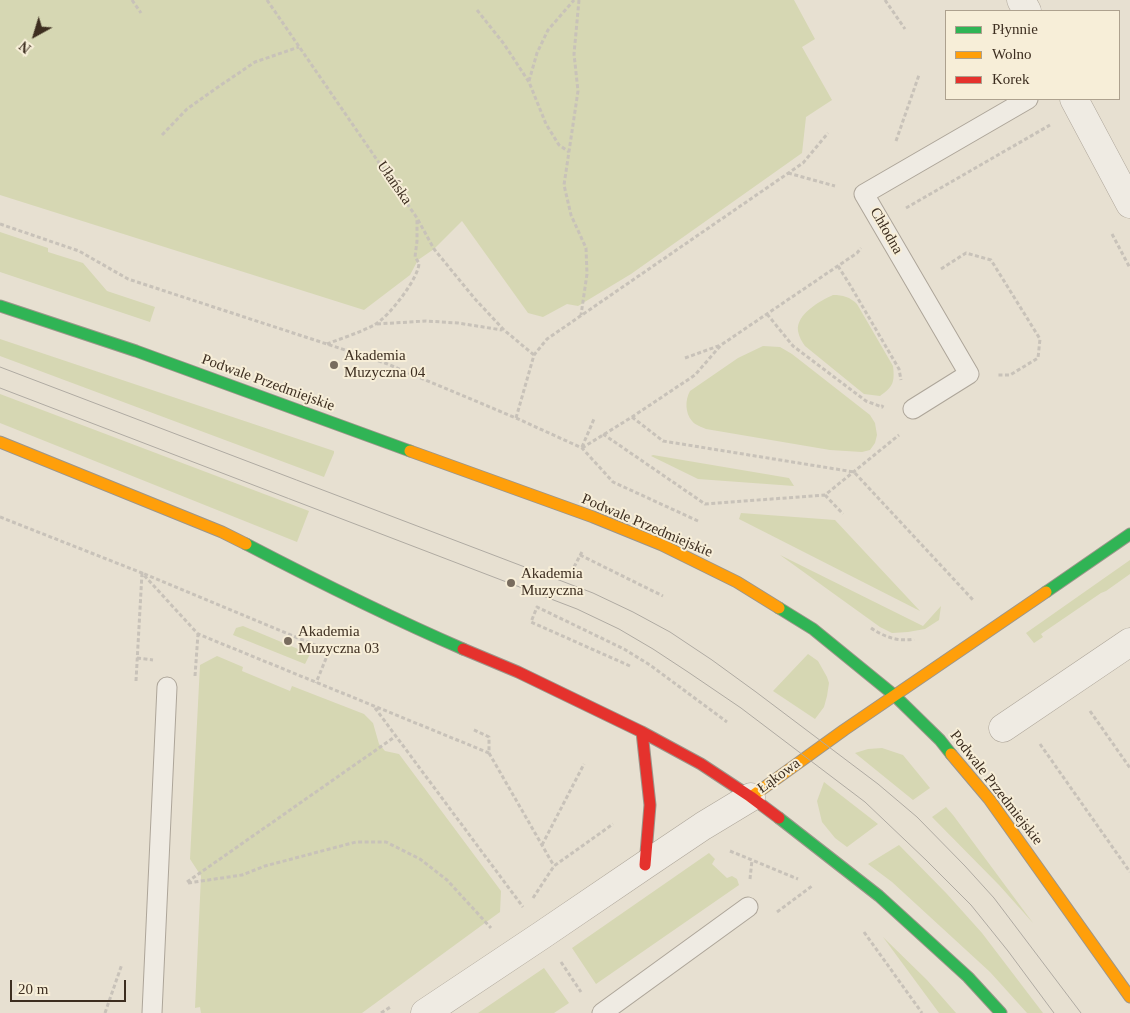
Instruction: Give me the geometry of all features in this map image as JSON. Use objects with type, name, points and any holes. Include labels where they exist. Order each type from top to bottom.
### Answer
[{"type":"main road","name":"Podwale Przedmiejskie","points":[[0,306],[145,355],[593,517],[662,545],[737,582],[813,629],[894,695],[940,740],[989,799],[1130,997]]},
{"type":"main road","points":[[0,442],[222,532],[408,625],[518,672],[642,732],[701,764],[751,797],[879,896],[968,977],[1001,1013]]},
{"type":"main road","name":"Łąkowa","points":[[751,797],[894,695],[1130,534]]},
{"type":"main road","points":[[642,732],[650,805],[645,865]]},
{"type":"street","points":[[1076,104],[1130,204]]},
{"type":"street","points":[[1003,728],[1130,642]]},
{"type":"street","name":"Łąkowa","points":[[425,1013],[703,826],[751,797]]},
{"type":"lane","name":"Chłodna","points":[[913,409],[969,374],[881,222],[872,190],[1026,100]]},
{"type":"lane","points":[[152,1013],[167,687]]},
{"type":"lane","points":[[602,1013],[748,907]]},
{"type":"path","points":[[132,0],[141,13]]},
{"type":"path","name":"Ułańska","points":[[267,0],[418,218],[434,249],[474,299],[504,330],[534,355]]},
{"type":"path","points":[[529,82],[537,53],[548,30],[574,0]]},
{"type":"path","points":[[579,0],[574,54],[578,91],[564,185],[571,215],[586,248],[587,274],[582,315]]},
{"type":"path","points":[[885,0],[905,29]]},
{"type":"path","points":[[477,10],[504,44],[529,82],[546,124],[559,145],[569,152]]},
{"type":"path","points":[[162,135],[187,109],[255,62],[299,47]]},
{"type":"path","points":[[787,173],[872,190],[919,75]]},
{"type":"path","points":[[881,222],[1076,104]]},
{"type":"path","points":[[516,418],[534,355],[547,339],[803,162],[828,133]]},
{"type":"path","points":[[326,344],[376,324],[388,314],[408,288],[419,269],[420,263],[415,257],[418,218]]},
{"type":"path","points":[[0,224],[79,251],[128,279],[385,363],[582,448]]},
{"type":"path","points":[[685,358],[721,345],[858,253]]},
{"type":"path","points":[[917,284],[966,254],[991,260],[1040,339],[1038,358],[1010,375],[994,375]]},
{"type":"path","points":[[838,266],[899,369],[901,382]]},
{"type":"path","points":[[767,314],[793,346],[866,401],[882,407],[886,414]]},
{"type":"path","points":[[376,324],[426,321],[484,326],[504,330]]},
{"type":"path","points":[[582,448],[695,375],[721,345]]},
{"type":"path","points":[[882,407],[887,402]]},
{"type":"path","points":[[632,417],[663,441],[854,472],[978,605]]},
{"type":"path","points":[[582,448],[594,419]]},
{"type":"path","points":[[603,434],[706,504],[825,495],[899,436],[895,428]]},
{"type":"path","points":[[825,495],[843,514]]},
{"type":"path","points":[[0,517],[142,573],[328,651],[316,683]]},
{"type":"path","points":[[580,555],[663,596]]},
{"type":"path","points":[[142,573],[198,634],[489,753]]},
{"type":"path","points":[[630,666],[531,622],[537,607],[624,649],[650,665],[727,722]]},
{"type":"path","points":[[867,626],[889,638],[904,641],[921,637]]},
{"type":"path","points":[[1085,704],[1130,768]]},
{"type":"path","points":[[374,706],[526,910]]},
{"type":"path","points":[[472,729],[488,737],[489,753],[554,866],[618,820]]},
{"type":"path","points":[[396,736],[185,884],[242,875],[264,866],[356,842],[386,842],[420,859],[447,880],[495,932]]},
{"type":"path","points":[[1036,737],[1130,872]]},
{"type":"path","points":[[542,845],[584,764]]},
{"type":"path","points":[[723,848],[814,885],[776,913]]},
{"type":"path","points":[[860,925],[922,1013]]},
{"type":"green space","points":[[0,0],[794,0],[815,39],[802,47],[832,100],[806,117],[802,153],[631,274],[578,306],[567,304],[543,317],[528,313],[462,221],[434,249],[418,260],[410,275],[364,310],[0,195]]},
{"type":"green space","points":[[0,232],[48,248],[48,252],[83,263],[107,291],[155,307],[150,322],[0,272]]},
{"type":"green space","points":[[833,295],[846,297],[857,304],[893,366],[894,376],[892,384],[880,396],[864,394],[805,346],[801,339],[798,325],[801,319],[810,309]]},
{"type":"green space","points":[[0,339],[334,451],[334,453],[324,477],[0,356]]},
{"type":"green space","points":[[763,346],[780,347],[792,354],[870,415],[875,423],[877,435],[875,443],[870,450],[862,452],[830,450],[706,429],[693,422],[686,406],[690,391],[738,358]]},
{"type":"green space","points":[[0,394],[309,511],[297,542],[0,423]]},
{"type":"green space","points":[[651,456],[789,478],[794,486],[698,479]]},
{"type":"green space","points":[[741,513],[835,520],[920,611],[739,519]]},
{"type":"green space","points":[[780,555],[923,626],[941,606],[939,620],[925,629],[892,633],[880,627]]},
{"type":"green space","points":[[1130,560],[1130,574],[1041,634],[1043,637],[1034,643],[1026,633]]},
{"type":"green space","points":[[243,626],[310,654],[305,664],[233,635],[236,628]]},
{"type":"green space","points":[[808,654],[818,661],[829,683],[824,707],[815,719],[773,691]]},
{"type":"green space","points":[[217,656],[243,667],[242,671],[290,691],[292,686],[364,714],[373,723],[379,744],[385,751],[399,754],[501,891],[500,912],[362,1013],[201,1013],[200,1007],[195,1008],[201,876],[190,859],[200,665]]},
{"type":"green space","points":[[882,748],[903,755],[930,788],[913,800],[855,753],[868,749]]},
{"type":"green space","points":[[824,782],[878,824],[847,847],[835,838],[822,822],[817,801]]},
{"type":"green space","points":[[946,807],[1033,923],[999,885],[932,817]]},
{"type":"green space","points":[[899,845],[982,933],[1043,1013],[1027,1013],[990,972],[892,882],[868,864]]},
{"type":"green space","points":[[709,853],[715,859],[712,864],[727,878],[732,876],[737,879],[739,885],[596,984],[572,948]]},
{"type":"green space","points":[[883,937],[927,980],[956,1013],[939,1013]]},
{"type":"green space","points":[[544,968],[569,1003],[554,1013],[478,1013]]},
{"type":"tram line","points":[[0,367],[593,593],[670,632],[756,692],[878,784],[917,817],[994,898],[1081,1013]]},
{"type":"tram line","points":[[0,388],[577,609],[619,629],[653,649],[741,708],[865,802],[971,905],[1054,1013]]},
{"type":"traffic: fast","points":[[0,306],[136,351],[410,451]]},
{"type":"traffic: fast","points":[[1046,592],[1130,534]]},
{"type":"traffic: fast","points":[[246,544],[299,572],[463,649]]},
{"type":"traffic: fast","points":[[779,608],[813,629],[894,695],[940,740],[951,754]]},
{"type":"traffic: fast","points":[[779,818],[879,896],[968,977],[1001,1013]]},
{"type":"traffic: slow","points":[[0,442],[222,532],[246,544]]},
{"type":"traffic: slow","points":[[410,451],[593,517],[662,545],[737,582],[779,608]]},
{"type":"traffic: slow","points":[[751,797],[844,730],[1046,592]]},
{"type":"traffic: slow","points":[[951,754],[989,799],[1130,997]]},
{"type":"traffic: jam","points":[[463,649],[518,672],[642,732],[701,764],[779,818]]},
{"type":"traffic: jam","points":[[642,732],[650,805],[645,865]]},
{"type":"place","name":"Akademia Muzyczna 04","points":[[334,365]]},
{"type":"place","name":"Akademia Muzyczna","points":[[511,583]]},
{"type":"place","name":"Akademia Muzyczna 03","points":[[288,641]]}]
